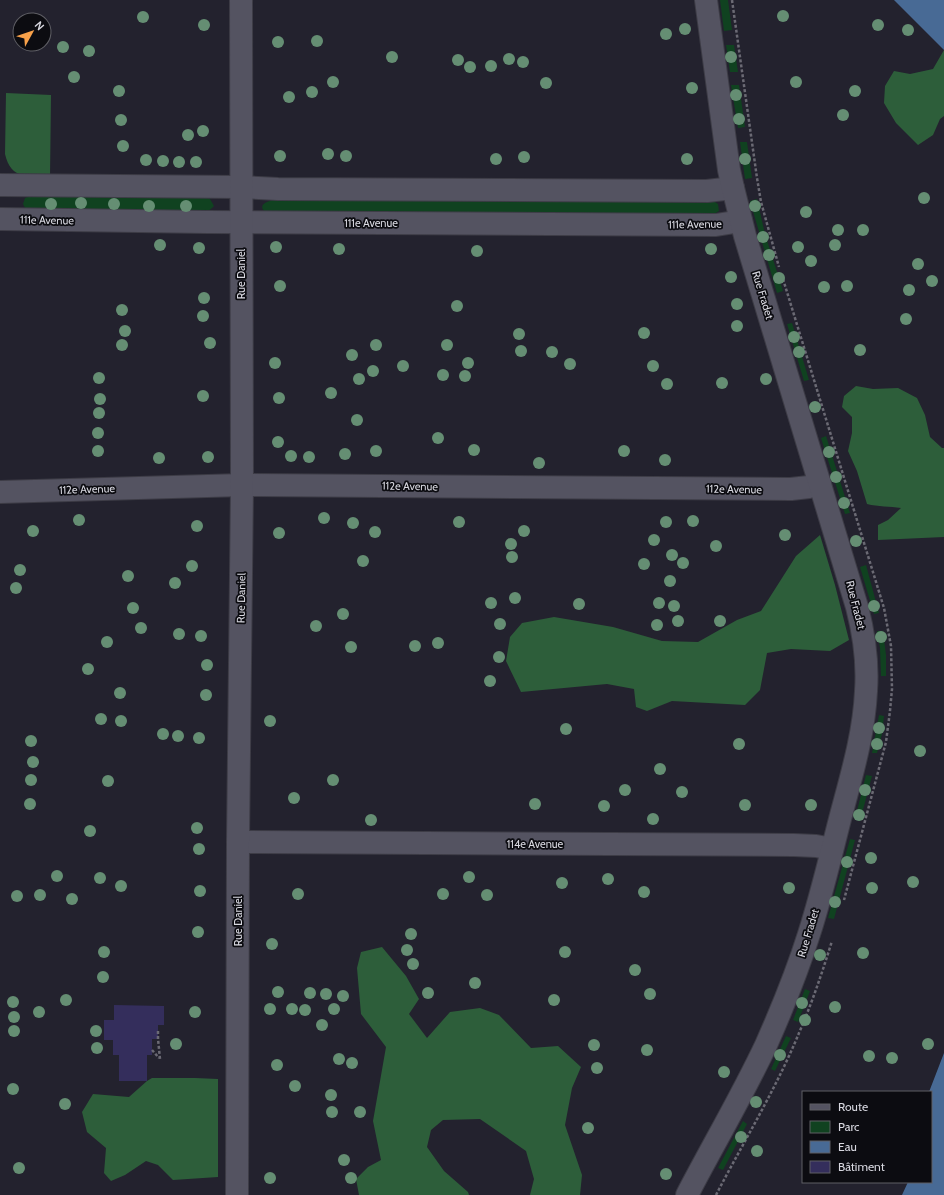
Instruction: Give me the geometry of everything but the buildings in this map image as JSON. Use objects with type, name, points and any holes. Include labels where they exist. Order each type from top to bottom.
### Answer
[{"type":"street","name":"Rue Daniel","points":[[237,1195],[238,842],[242,484],[241,0]]},
{"type":"street","name":"Rue Fradet","points":[[687,1195],[765,1046],[780,1013],[808,936],[832,850],[859,742],[865,708],[867,671],[861,621],[741,221],[733,188],[706,0]]},
{"type":"street","points":[[0,184],[241,187],[278,189],[707,191],[733,188]]},
{"type":"street","name":"111e Avenue","points":[[0,219],[716,225],[741,221]]},
{"type":"street","name":"112e Avenue","points":[[0,492],[242,484],[791,490],[809,488],[820,484]]},
{"type":"street","name":"114e Avenue","points":[[238,842],[786,845],[810,846],[832,850]]},
{"type":"path","points":[[732,0],[757,178],[763,210],[780,270]]},
{"type":"path","points":[[782,277],[884,608],[890,637]]},
{"type":"path","points":[[152,1050],[160,1059],[158,1031]]},
{"type":"green space","points":[[720,0],[728,0],[732,30],[724,31]]},
{"type":"green space","points":[[726,45],[734,45],[738,72],[730,72]]},
{"type":"green space","points":[[944,50],[944,116],[940,119],[933,135],[918,145],[896,123],[884,103],[885,86],[894,71],[910,74],[933,69]]},
{"type":"green space","points":[[731,85],[739,85],[745,127],[738,128]]},
{"type":"green space","points":[[6,93],[51,95],[50,177],[22,175],[11,168],[5,154]]},
{"type":"green space","points":[[740,142],[747,142],[752,178],[745,179]]},
{"type":"green space","points":[[63,194],[207,198],[210,199],[214,206],[207,212],[28,209],[25,208],[23,204],[25,198],[31,196]]},
{"type":"green space","points":[[757,199],[765,234],[783,291],[777,293],[750,201]]},
{"type":"green space","points":[[274,200],[712,200],[718,204],[719,211],[714,214],[264,211],[262,209],[262,206],[267,202]]},
{"type":"green space","points":[[792,323],[809,380],[804,381],[787,324]]},
{"type":"green space","points":[[856,386],[873,389],[898,388],[917,398],[925,415],[930,437],[942,448],[944,448],[944,537],[878,540],[878,525],[888,520],[901,508],[867,504],[857,471],[848,451],[852,433],[852,417],[842,407],[844,396]]},
{"type":"green space","points":[[826,436],[850,513],[845,514],[821,438]]},
{"type":"green space","points":[[820,535],[849,640],[830,651],[791,649],[767,653],[760,690],[745,705],[672,701],[647,711],[636,707],[634,689],[607,684],[521,692],[506,661],[510,637],[522,623],[554,617],[613,627],[662,641],[698,642],[737,620],[761,611],[796,556]]},
{"type":"green space","points":[[866,565],[879,613],[874,614],[860,567]]},
{"type":"green space","points":[[877,631],[883,631],[886,655],[886,676],[881,676],[880,648]]},
{"type":"green space","points":[[879,715],[884,716],[882,734],[877,753],[872,753]]},
{"type":"green space","points":[[866,775],[872,776],[860,821],[855,819]]},
{"type":"green space","points":[[850,839],[855,840],[834,919],[828,918]]},
{"type":"green space","points":[[382,947],[406,976],[419,999],[409,1014],[427,1038],[450,1012],[480,1008],[499,1015],[531,1048],[558,1046],[581,1067],[572,1088],[565,1125],[582,1175],[580,1195],[530,1195],[534,1179],[526,1151],[480,1119],[443,1120],[431,1130],[427,1147],[444,1171],[468,1192],[469,1195],[359,1195],[356,1179],[368,1167],[381,1160],[373,1121],[386,1047],[361,1014],[357,968],[361,952]]},
{"type":"green space","points":[[805,989],[810,991],[798,1022],[793,1020]]},
{"type":"green space","points":[[786,1036],[791,1038],[775,1071],[771,1069]]},
{"type":"green space","points":[[152,1078],[218,1079],[218,1177],[173,1180],[158,1165],[146,1161],[125,1175],[111,1181],[104,1173],[106,1148],[87,1132],[82,1112],[93,1094],[129,1097]]},
{"type":"green space","points":[[743,1121],[747,1124],[723,1170],[718,1168]]},
{"type":"water","points":[[894,0],[944,0],[944,50]]},
{"type":"water","points":[[944,1053],[944,1195],[902,1195],[908,1183],[932,1183],[932,1091],[929,1091]]}]
